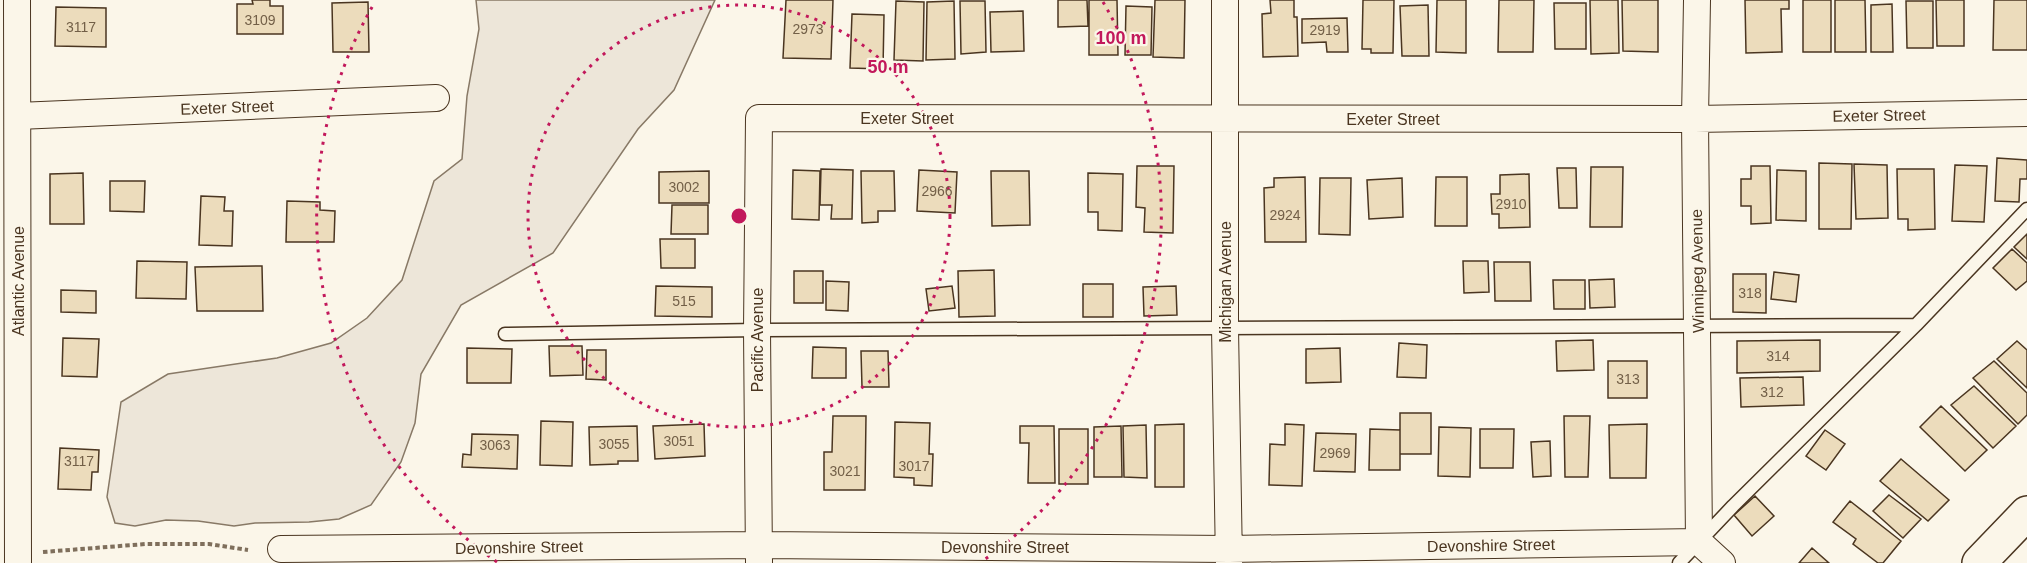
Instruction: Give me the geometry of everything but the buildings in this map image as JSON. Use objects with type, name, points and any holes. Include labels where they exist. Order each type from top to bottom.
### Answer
[{"type":"main road","points":[[1979,563],[2027,513]]},
{"type":"street","name":"Atlantic Avenue","points":[[17,0],[19,553]]},
{"type":"street","name":"Michigan Avenue","points":[[1225,0],[1225,328],[1229,556]]},
{"type":"street","name":"Winnipeg Avenue","points":[[1697,0],[1695,119],[1699,542]]},
{"type":"street","name":"Exeter Street","points":[[18,116],[436,98]]},
{"type":"street","name":"Exeter Street","points":[[759,118],[1695,119],[2027,113]]},
{"type":"street","name":"Pacific Avenue","points":[[759,118],[757,330],[759,554]]},
{"type":"street","name":"Devonshire Street","points":[[281,549],[1229,556],[1699,542]]},
{"type":"street","points":[[1699,542],[1722,563]]},
{"type":"lane","points":[[1679,563],[1733,506],[1916,326],[2027,209]]},
{"type":"lane","points":[[505,334],[757,330],[1916,326]]},
{"type":"path","points":[[19,553],[146,544],[209,544],[248,550]]},
{"type":"shaded area","points":[[476,0],[715,0],[674,90],[638,129],[553,253],[461,305],[421,374],[415,423],[401,462],[371,505],[339,519],[309,522],[255,523],[234,526],[198,521],[166,520],[135,526],[115,523],[107,497],[121,402],[168,374],[277,358],[331,343],[367,318],[402,280],[434,181],[462,159],[467,96],[479,29]]}]
